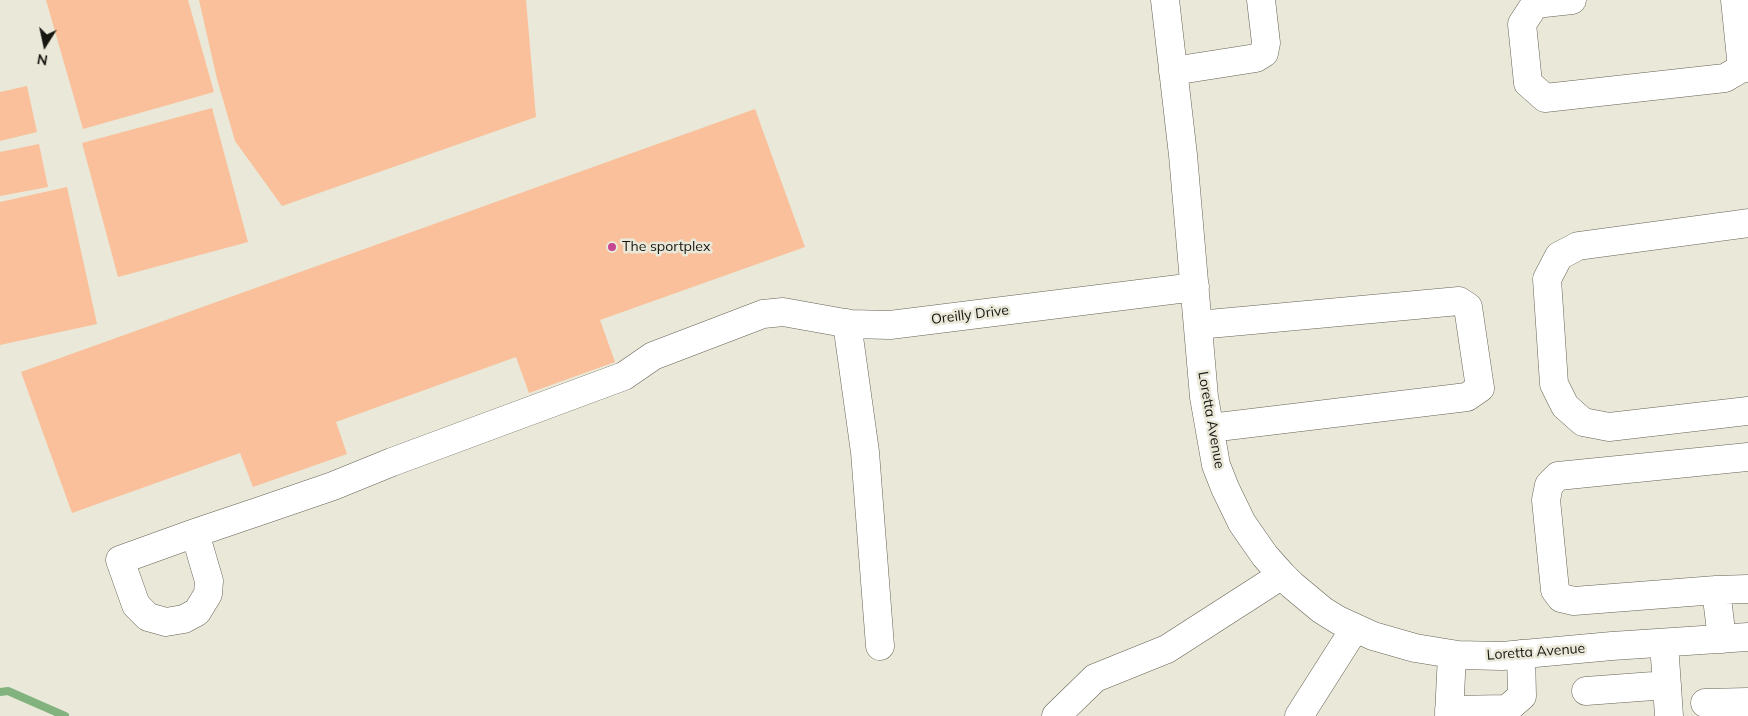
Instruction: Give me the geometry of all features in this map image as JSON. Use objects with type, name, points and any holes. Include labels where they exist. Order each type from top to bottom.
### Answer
[{"type":"street","name":"Loretta Avenue","points":[[1165,0],[1183,154],[1204,396],[1216,465],[1242,523],[1265,556],[1292,585],[1322,610],[1338,620],[1373,636],[1415,648],[1452,654],[1502,656],[1735,638]]},
{"type":"street","points":[[1173,71],[1256,58],[1264,53],[1266,43],[1261,0]]},
{"type":"street","points":[[1572,0],[1535,4],[1522,24],[1528,83],[1545,98],[1725,78],[1745,68],[1735,0]]},
{"type":"street","points":[[1748,223],[1578,246],[1559,256],[1547,279],[1554,384],[1565,406],[1583,422],[1609,427],[1748,411]]},
{"type":"street","name":"Oreilly Drive","points":[[195,533],[333,486],[392,462],[624,376],[653,356],[763,314],[783,312],[847,324],[890,324],[1195,288]]},
{"type":"street","points":[[1198,325],[1459,301],[1468,307],[1480,388],[1467,397],[1210,428]]},
{"type":"street","points":[[847,324],[865,452],[880,646]]},
{"type":"street","points":[[1748,457],[1558,476],[1549,485],[1546,500],[1555,590],[1561,598],[1574,601],[1748,589]]},
{"type":"street","points":[[1056,716],[1095,678],[1167,648],[1282,574]]},
{"type":"street","points":[[1716,590],[1735,638]]},
{"type":"street","points":[[1299,716],[1355,628]]},
{"type":"street","points":[[1664,643],[1669,716]]},
{"type":"street","points":[[1452,654],[1449,713],[1507,709],[1522,696],[1521,654]]},
{"type":"street","points":[[1586,692],[1667,685]]},
{"type":"street","points":[[1705,702],[1748,702]]},
{"type":"shaded area","points":[[46,0],[188,0],[214,92],[83,129]]},
{"type":"shaded area","points":[[199,0],[526,0],[536,117],[282,206],[235,141],[217,79]]},
{"type":"shaded area","points":[[27,86],[37,132],[0,141],[0,92]]},
{"type":"shaded area","points":[[212,108],[248,242],[118,277],[82,143]]},
{"type":"shaded area","points":[[755,109],[805,247],[600,320],[615,362],[529,393],[516,357],[336,422],[347,454],[253,487],[240,453],[72,513],[21,372]]},
{"type":"shaded area","points":[[39,144],[48,187],[0,196],[0,152]]},
{"type":"shaded area","points":[[67,187],[97,324],[0,345],[0,202]]},
{"type":"waterway","points":[[0,692],[8,691],[65,716]]},
{"type":"place","name":"The sportplex","points":[[612,247]]}]
